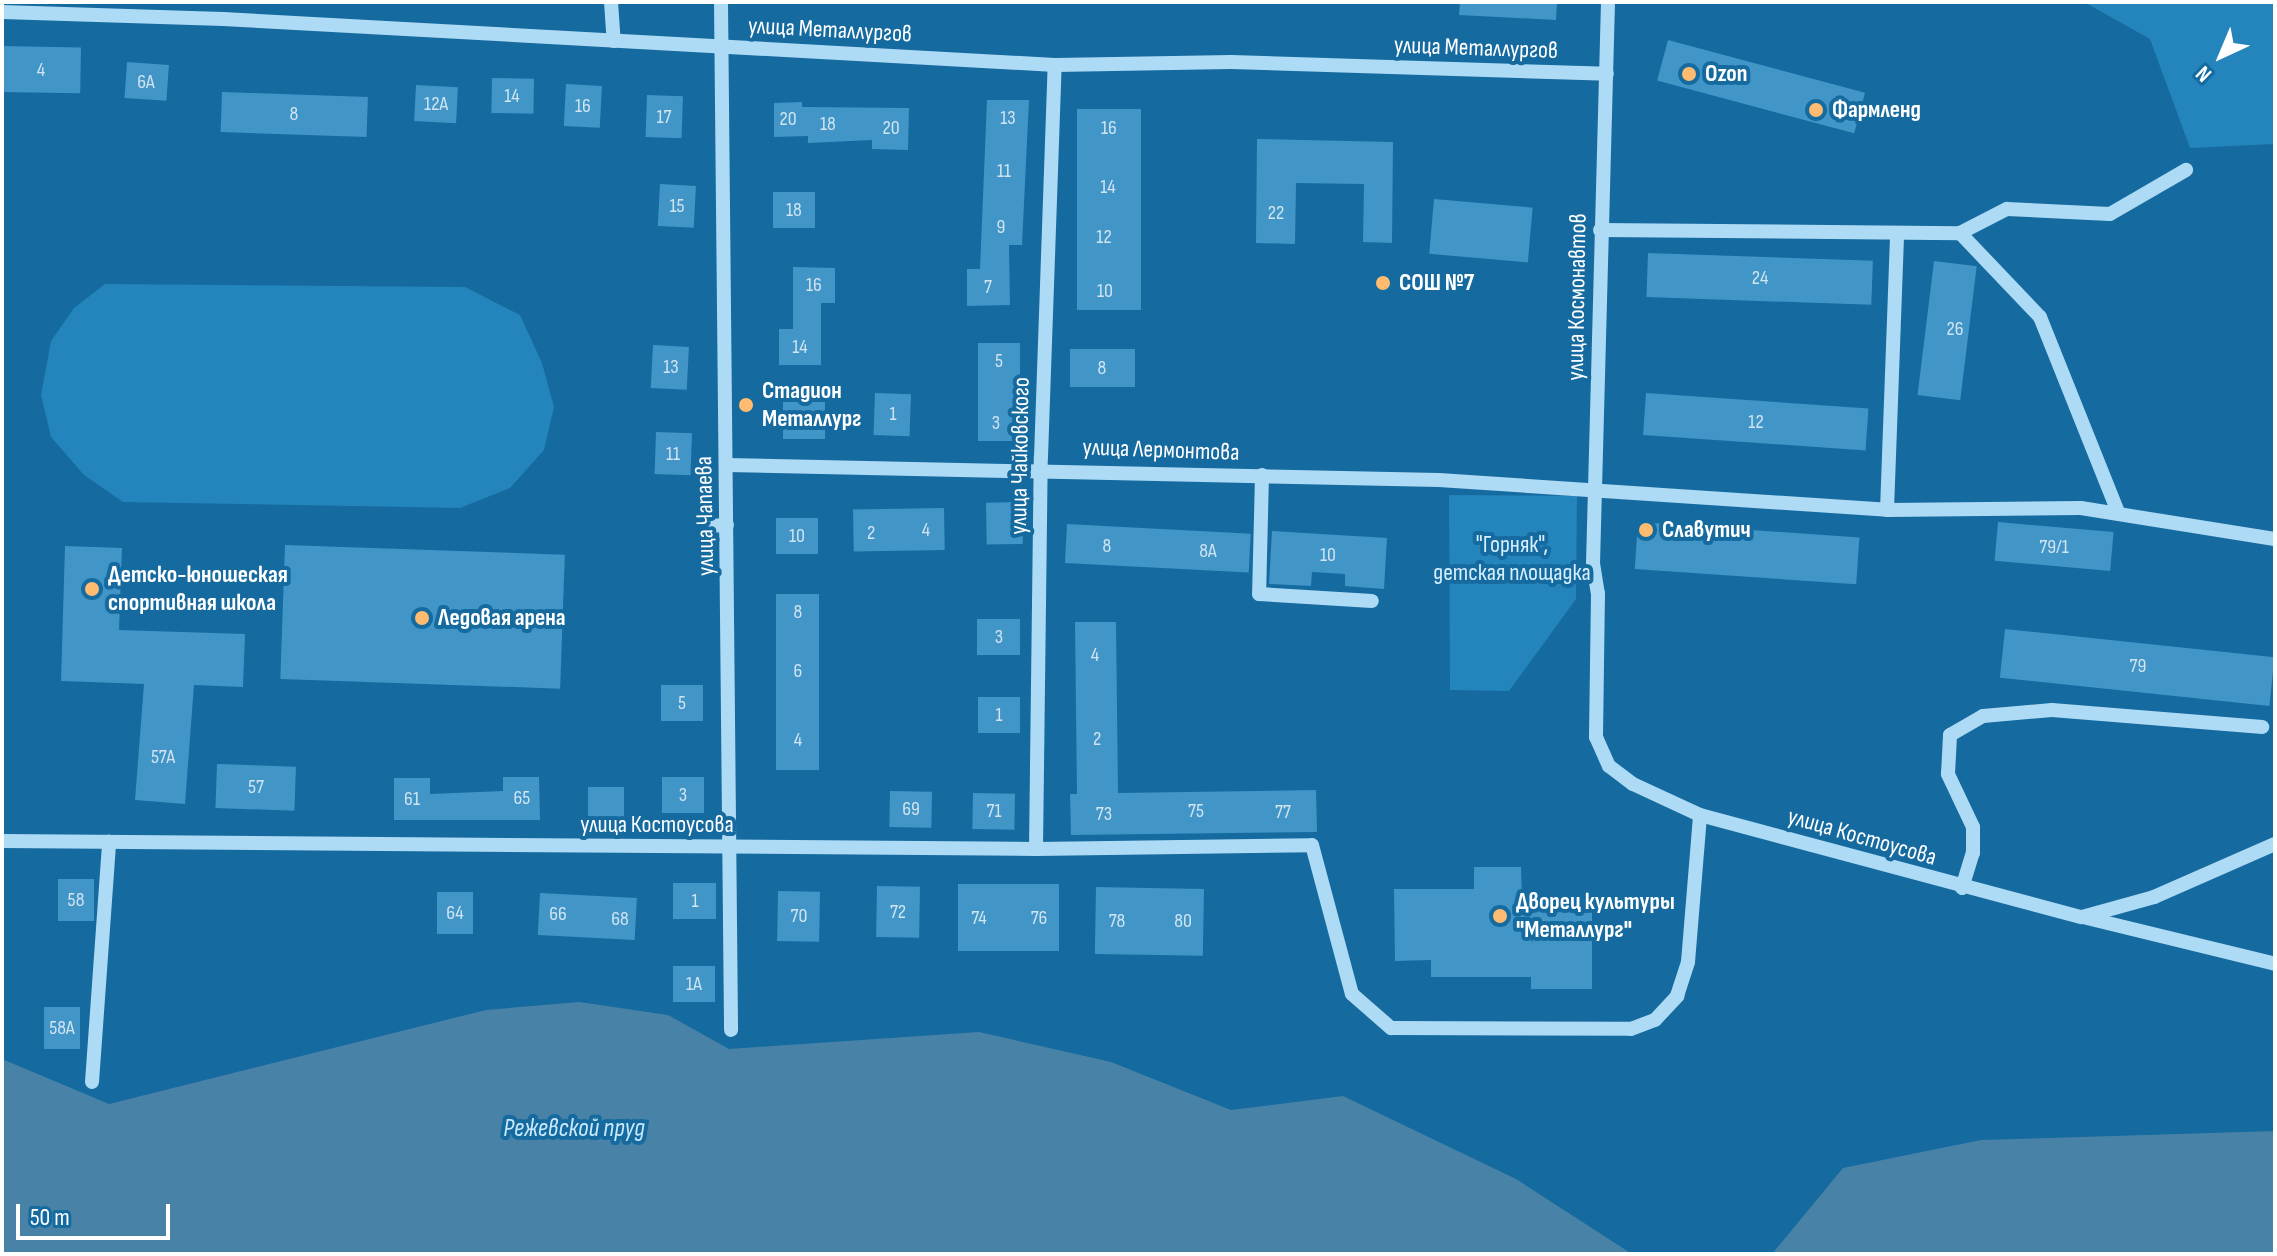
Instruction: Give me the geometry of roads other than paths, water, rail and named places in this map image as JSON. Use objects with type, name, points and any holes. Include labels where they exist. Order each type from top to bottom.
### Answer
[{"type":"street","points":[[611,2],[614,41]]},
{"type":"street","name":"улица Чапаева","points":[[721,2],[731,1030]]},
{"type":"street","name":"улица Космонавтов","points":[[1598,593],[1593,563],[1594,489],[1608,2]]},
{"type":"street","name":"улица Металлургов","points":[[2,12],[722,45],[1055,65],[1231,62],[1607,74]]},
{"type":"street","name":"улица Чайковского","points":[[1036,849],[1041,469],[1055,65]]},
{"type":"street","points":[[1600,230],[1897,236],[1960,233],[2007,209],[2110,214],[2186,170]]},
{"type":"street","points":[[1960,233],[2040,317],[2118,512]]},
{"type":"street","points":[[1887,510],[1897,236]]},
{"type":"street","name":"улица Лермонтова","points":[[727,465],[1262,475],[1594,489],[1887,510],[2118,512],[2275,539]]},
{"type":"street","points":[[1262,475],[1259,594],[1372,601]]},
{"type":"street","points":[[707,526],[727,525]]},
{"type":"street","name":"улица Костоусова","points":[[1598,593],[1596,737],[1609,766],[1633,784],[1700,815],[1962,888],[2082,917],[2154,897],[2275,844]]},
{"type":"street","points":[[1962,888],[1973,853],[1973,827],[1948,774],[1950,735],[1983,716],[2052,710],[2262,727]]},
{"type":"street","name":"улица Костоусова","points":[[2,841],[1036,849],[1312,845],[1352,994],[1391,1028],[1631,1029],[1655,1020],[1677,996],[1688,962],[1700,815]]},
{"type":"street","points":[[92,1082],[109,842]]},
{"type":"street","points":[[2082,917],[2275,964]]},
{"type":"water","name":"Режевской пруд","points":[[579,1002],[668,1015],[729,1049],[979,1032],[1111,1062],[1231,1110],[1343,1096],[1516,1179],[1632,1254],[2,1254],[2,1059],[109,1104],[486,1010]]},
{"type":"water","points":[[2275,1131],[2275,1254],[1772,1254],[1843,1168],[1981,1140]]},
{"type":"place","name":"Ozon","points":[[1689,74]]},
{"type":"place","name":"Фармленд","points":[[1816,110]]},
{"type":"place","name":"СОШ №7","points":[[1383,283]]},
{"type":"place","name":"Стадион Металлург","points":[[746,405]]},
{"type":"place","name":"Славутич","points":[[1646,530]]},
{"type":"place","name":"Детско-юношеская спортивная школа","points":[[92,589]]},
{"type":"place","name":"Ледовая арена","points":[[422,618]]},
{"type":"place","name":"Дворец культуры \"Металлург\"","points":[[1500,916]]},
{"type":"park label","name":"\"Горняк\", детская площадка","points":[[1512,559]]}]
